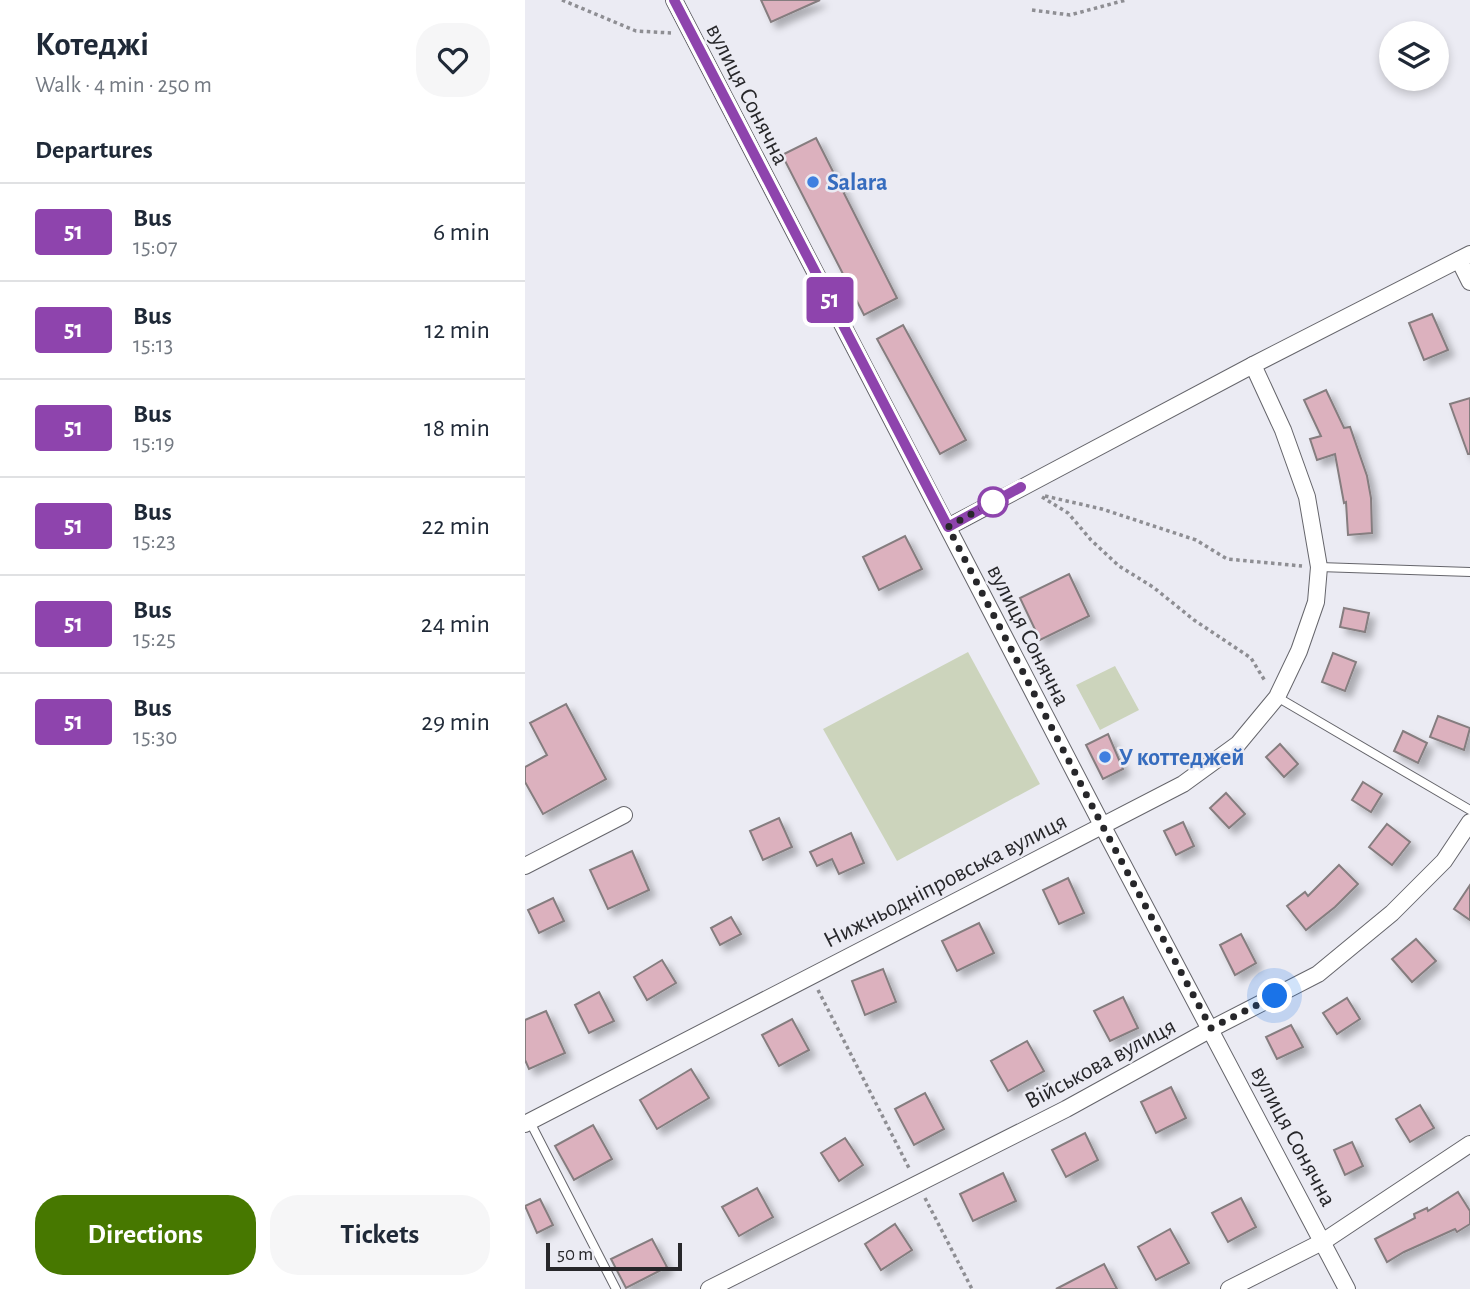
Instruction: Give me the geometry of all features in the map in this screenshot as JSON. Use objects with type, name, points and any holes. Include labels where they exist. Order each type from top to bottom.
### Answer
[{"type":"street","name":"вулиця Сонячна","points":[[674,0],[1102,825],[1347,1289]]},
{"type":"street","points":[[948,527],[1253,365],[1464,257],[1470,282]]},
{"type":"street","name":"Нижньодніпровська вулиця","points":[[527,1123],[1183,785],[1238,744],[1277,697],[1299,651],[1316,602],[1319,567],[1307,498],[1283,430],[1253,365]]},
{"type":"street","points":[[525,866],[624,815]]},
{"type":"street","name":"Військова вулиця","points":[[709,1289],[1066,1108],[1211,1028],[1318,974],[1392,913],[1444,861],[1470,822]]},
{"type":"street","points":[[1229,1289],[1324,1241],[1470,1144]]},
{"type":"lane","points":[[1319,567],[1470,572]]},
{"type":"lane","points":[[1277,697],[1470,810]]},
{"type":"lane","points":[[527,1123],[616,1289]]},
{"type":"path","points":[[562,0],[636,31],[671,33]]},
{"type":"path","points":[[1032,10],[1070,15],[1126,0]]},
{"type":"path","points":[[1277,697],[1251,657],[1194,620],[1153,586],[1119,566],[1091,540],[1068,513],[1036,494],[1102,509],[1196,540],[1227,559],[1319,567]]},
{"type":"path","points":[[810,975],[972,1289]]},
{"type":"green space","points":[[968,652],[1040,784],[897,861],[823,729]]},
{"type":"green space","points":[[1115,666],[1139,710],[1100,730],[1076,685]]},
{"type":"building","points":[[761,0],[820,0],[771,22]]},
{"type":"building","points":[[816,138],[897,298],[864,315],[782,155]]},
{"type":"building","points":[[1432,314],[1448,350],[1424,360],[1409,323]]},
{"type":"building","points":[[903,325],[966,440],[940,454],[877,339]]},
{"type":"building","points":[[1326,390],[1344,428],[1350,427],[1367,476],[1372,533],[1348,535],[1346,502],[1344,503],[1335,454],[1317,460],[1310,439],[1321,436],[1304,400]]},
{"type":"building","points":[[1470,398],[1470,454],[1468,454],[1450,404]]},
{"type":"building","points":[[905,536],[922,569],[879,590],[863,557]]},
{"type":"building","points":[[1069,574],[1089,616],[1040,640],[1020,598]]},
{"type":"building","points":[[1344,608],[1369,613],[1365,632],[1340,627]]},
{"type":"building","points":[[1333,653],[1356,662],[1345,691],[1322,682]]},
{"type":"building","points":[[566,704],[606,779],[543,814],[525,782],[525,767],[547,755],[530,723]]},
{"type":"building","points":[[1438,716],[1470,728],[1464,750],[1430,737]]},
{"type":"building","points":[[1403,731],[1427,743],[1418,763],[1394,751]]},
{"type":"building","name":"У коттеджей","points":[[1108,734],[1123,769],[1103,779],[1086,745]]},
{"type":"building","points":[[1280,744],[1298,764],[1284,777],[1266,757]]},
{"type":"building","points":[[1363,782],[1382,794],[1371,812],[1352,800]]},
{"type":"building","points":[[1226,793],[1245,814],[1229,828],[1210,808]]},
{"type":"building","points":[[779,818],[792,847],[763,860],[750,831]]},
{"type":"building","points":[[1183,822],[1194,846],[1176,855],[1164,831]]},
{"type":"building","points":[[1387,824],[1410,842],[1392,865],[1369,847]]},
{"type":"building","points":[[851,833],[864,863],[839,874],[832,859],[817,866],[810,852]]},
{"type":"building","points":[[632,851],[649,890],[608,909],[590,870]]},
{"type":"building","points":[[1339,865],[1358,884],[1306,930],[1287,906],[1305,892],[1308,896]]},
{"type":"building","points":[[1068,878],[1084,913],[1059,924],[1043,890]]},
{"type":"building","points":[[1470,885],[1470,920],[1454,909]]},
{"type":"building","points":[[553,898],[564,921],[539,933],[528,910]]},
{"type":"building","points":[[731,917],[741,934],[720,945],[711,928]]},
{"type":"building","points":[[979,923],[994,953],[957,971],[942,941]]},
{"type":"building","points":[[1241,934],[1256,963],[1235,975],[1220,945]]},
{"type":"building","points":[[1416,939],[1436,961],[1412,982],[1392,959]]},
{"type":"building","points":[[662,960],[676,983],[647,1000],[634,977]]},
{"type":"building","points":[[883,969],[896,1002],[865,1015],[852,981]]},
{"type":"building","points":[[599,992],[614,1021],[589,1033],[575,1005]]},
{"type":"building","points":[[1123,997],[1138,1028],[1110,1041],[1094,1011]]},
{"type":"building","points":[[1347,998],[1360,1019],[1337,1034],[1323,1013]]},
{"type":"building","points":[[546,1011],[565,1053],[529,1069],[525,1060],[525,1020]]},
{"type":"building","points":[[792,1019],[809,1050],[779,1066],[762,1035]]},
{"type":"building","points":[[1291,1025],[1303,1047],[1277,1059],[1266,1037]]},
{"type":"building","points":[[1027,1041],[1044,1071],[1008,1091],[991,1061]]},
{"type":"building","points":[[691,1069],[709,1098],[657,1129],[640,1100]]},
{"type":"building","points":[[1171,1087],[1186,1118],[1156,1133],[1141,1102]]},
{"type":"building","points":[[925,1093],[944,1129],[914,1145],[895,1109]]},
{"type":"building","points":[[1420,1105],[1434,1128],[1410,1142],[1396,1119]]},
{"type":"building","points":[[593,1125],[612,1159],[574,1180],[555,1146]]},
{"type":"building","points":[[1085,1133],[1098,1160],[1066,1177],[1052,1150]]},
{"type":"building","points":[[845,1138],[863,1165],[839,1181],[821,1153]]},
{"type":"building","points":[[1352,1142],[1363,1166],[1345,1175],[1334,1150]]},
{"type":"building","points":[[1003,1173],[1016,1201],[973,1221],[960,1194]]},
{"type":"building","points":[[757,1188],[773,1217],[739,1236],[722,1207]]},
{"type":"building","points":[[1458,1192],[1470,1211],[1470,1224],[1387,1262],[1375,1239],[1415,1218],[1414,1214],[1427,1208],[1428,1211]]},
{"type":"building","points":[[1241,1198],[1256,1227],[1228,1242],[1212,1213]]},
{"type":"building","points":[[540,1199],[553,1225],[537,1233],[525,1206]]},
{"type":"building","points":[[895,1224],[912,1250],[881,1270],[865,1244]]},
{"type":"building","points":[[1170,1229],[1189,1263],[1156,1280],[1138,1247]]},
{"type":"building","points":[[652,1239],[667,1267],[626,1288],[611,1259]]},
{"type":"building","points":[[1104,1264],[1117,1289],[1056,1289]]},
{"type":"bus line","name":"51","points":[[674,0],[948,527],[1021,487]]},
{"type":"place","name":"Salara","points":[[813,182]]},
{"type":"place","name":"У коттеджей","points":[[1105,757]]},
{"type":"route","points":[[993,502],[948,527],[1102,825],[1211,1028],[1275,996]]}]
